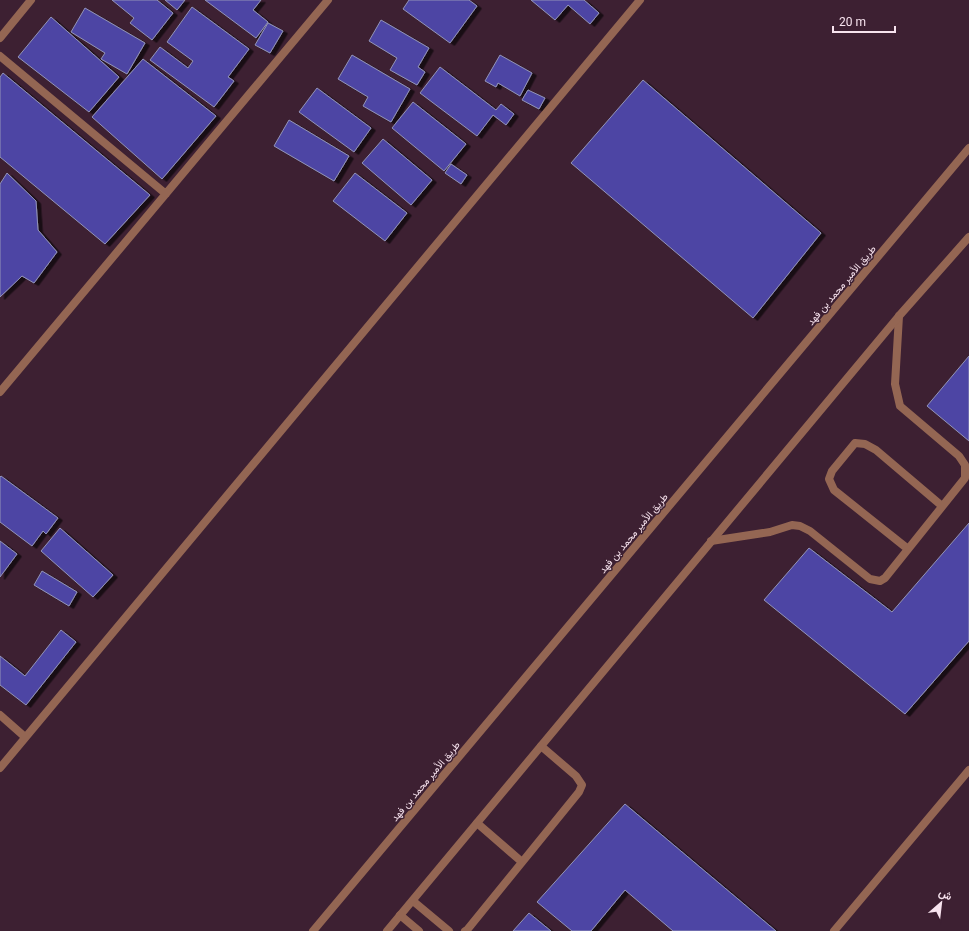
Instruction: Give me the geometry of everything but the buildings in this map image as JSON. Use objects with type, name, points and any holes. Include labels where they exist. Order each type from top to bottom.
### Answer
[{"type":"street","points":[[0,38],[31,0]]},
{"type":"street","points":[[0,392],[328,0]]},
{"type":"street","points":[[0,768],[640,0]]},
{"type":"street","points":[[0,56],[166,194]]},
{"type":"street","name":"طريق الأمير محمد بن فهد","points":[[313,931],[969,148]]},
{"type":"street","points":[[387,931],[899,316],[969,237]]},
{"type":"street","points":[[712,541],[770,532],[792,525],[800,526],[810,531],[870,579],[880,581],[885,578],[965,478],[965,465],[959,456],[900,406],[895,384],[899,316]]},
{"type":"street","points":[[908,549],[834,490],[829,479],[832,471],[855,443],[865,444],[876,450],[942,506]]},
{"type":"street","points":[[0,715],[25,737]]},
{"type":"street","points":[[465,931],[579,792],[582,785],[576,776],[541,746]]},
{"type":"street","points":[[834,931],[969,770]]},
{"type":"street","points":[[477,823],[522,862]]},
{"type":"street","points":[[413,900],[449,931]]},
{"type":"street","points":[[400,915],[419,931]]}]
